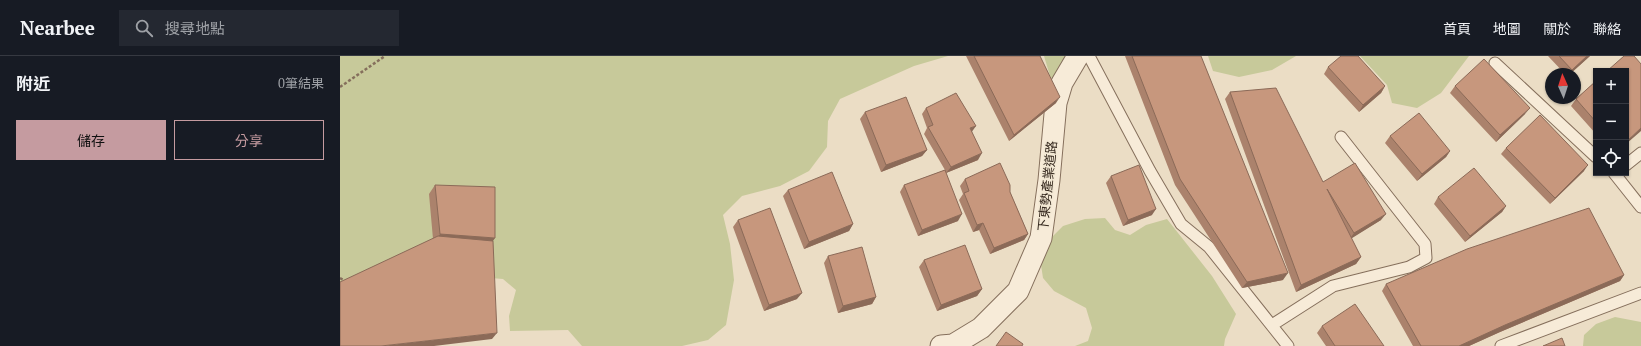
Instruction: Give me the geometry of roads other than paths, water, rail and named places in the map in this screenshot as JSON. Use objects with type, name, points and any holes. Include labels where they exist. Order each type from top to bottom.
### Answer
[{"type":"street","name":"下東勢產業道路","points":[[949,346],[981,328],[1018,291],[1041,238],[1049,180],[1056,104],[1062,83],[1078,56]]},
{"type":"lane","points":[[1089,56],[1150,171],[1181,224],[1209,247],[1288,346]]},
{"type":"lane","points":[[1495,63],[1593,154]]},
{"type":"lane","points":[[1272,325],[1333,286],[1409,267],[1426,258],[1425,244],[1341,137]]},
{"type":"lane","points":[[1629,163],[1641,153]]},
{"type":"lane","points":[[1617,176],[1641,206]]},
{"type":"lane","points":[[1501,346],[1641,293]]}]
